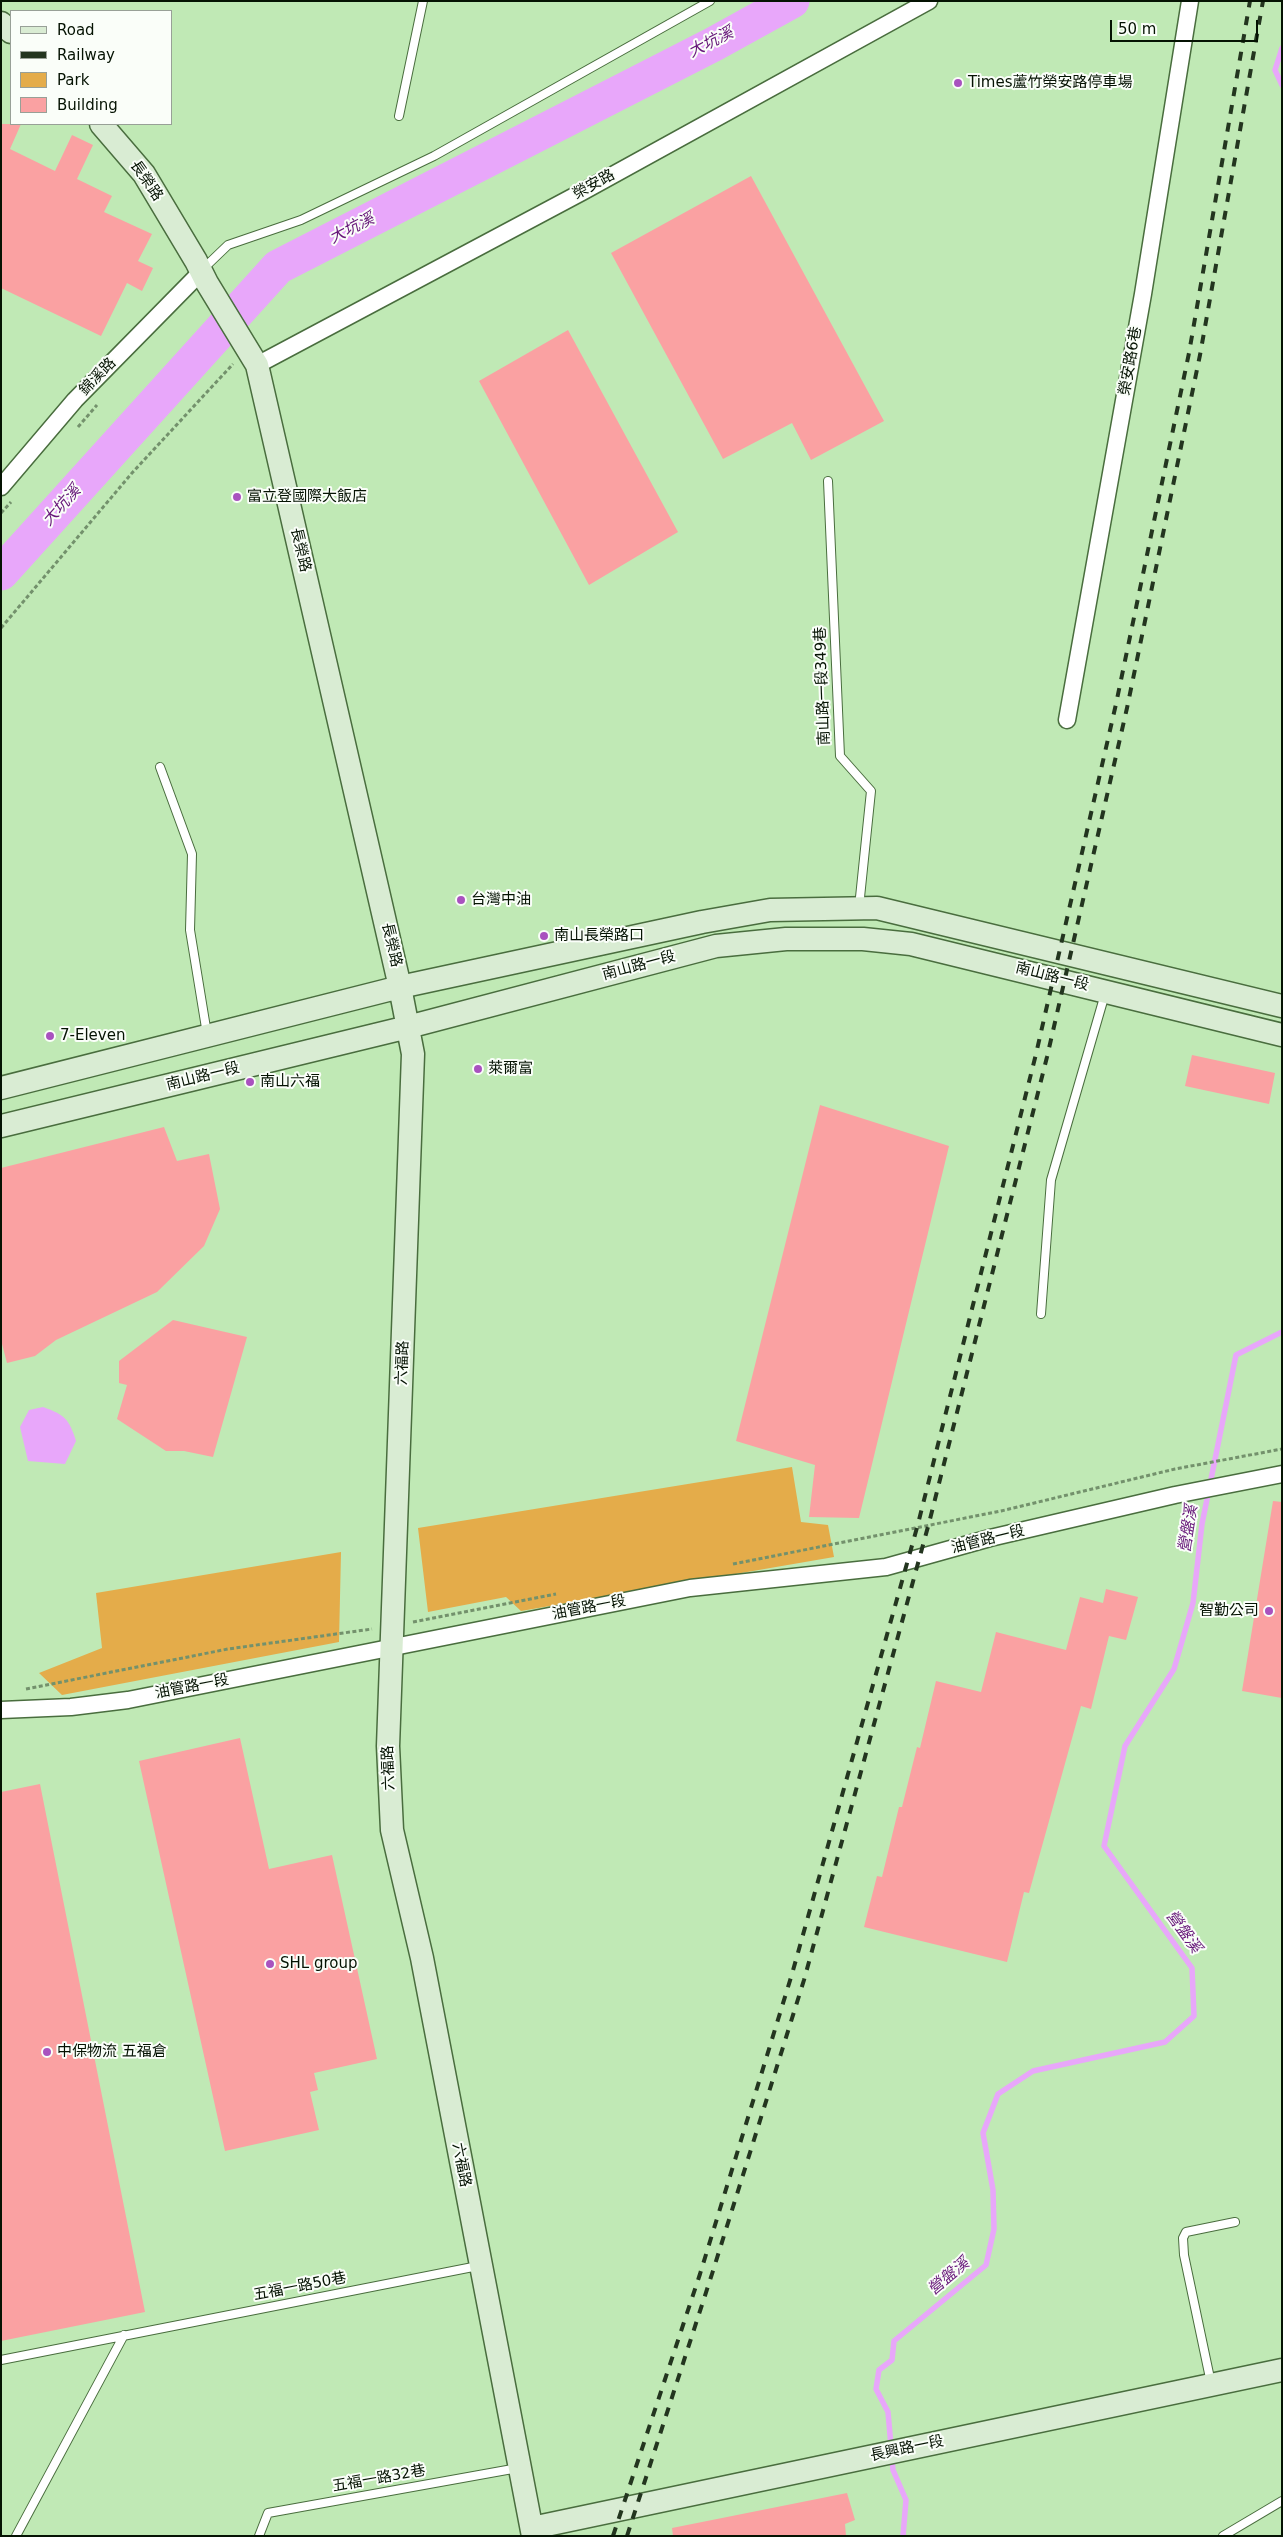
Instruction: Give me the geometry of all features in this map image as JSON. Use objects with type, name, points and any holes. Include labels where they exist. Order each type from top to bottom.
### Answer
[{"type":"street","name":"榮安路","points":[[252,357],[582,192],[929,1]]},
{"type":"street","name":"榮安路6巷","points":[[1067,720],[1143,294],[1190,1]]},
{"type":"street","name":"長榮路","points":[[102,125],[144,174],[252,357],[400,987]]},
{"type":"street","name":"錦溪路","points":[[1,488],[75,400],[204,277]]},
{"type":"street","name":"南山路一段","points":[[1,1088],[400,987],[702,922],[770,910],[877,908],[1282,1006]]},
{"type":"street","name":"南山路一段","points":[[1,1126],[408,1026],[716,946],[786,939],[863,939],[911,944],[1282,1036]]},
{"type":"street","name":"六福路","points":[[400,987],[413,1054],[388,1746],[392,1830],[422,1958],[532,2532]]},
{"type":"street","name":"油管路一段","points":[[1,1710],[71,1707],[128,1700],[393,1637],[690,1588],[886,1567],[990,1538],[1175,1495],[1282,1474]]},
{"type":"street","name":"長興路一段","points":[[532,2532],[1282,2370]]},
{"type":"lane","points":[[399,116],[424,1]]},
{"type":"lane","points":[[204,277],[228,245],[301,220],[434,156],[710,1]]},
{"type":"lane","name":"南山路一段349巷","points":[[828,481],[840,756],[870,792],[859,909]]},
{"type":"lane","points":[[160,766],[192,854],[190,930],[207,1036]]},
{"type":"lane","points":[[1041,1314],[1051,1180],[1106,991]]},
{"type":"lane","points":[[1212,2385],[1184,2254],[1183,2238],[1186,2232],[1235,2222]]},
{"type":"lane","name":"五福一路50巷","points":[[1,2360],[480,2266]]},
{"type":"lane","points":[[16,2536],[124,2335]]},
{"type":"lane","name":"五福一路32巷","points":[[259,2536],[268,2512],[520,2468]]},
{"type":"lane","points":[[1223,2536],[1282,2501]]},
{"type":"path","points":[[1,628],[132,473],[252,357]]},
{"type":"path","points":[[723,1565],[1001,1511],[1175,1469],[1282,1449]]},
{"type":"path","points":[[20,1691],[228,1649],[393,1637],[565,1593]]},
{"type":"green space","points":[[792,1467],[801,1522],[828,1525],[834,1557],[521,1611],[506,1597],[428,1612],[418,1528]]},
{"type":"green space","points":[[341,1552],[339,1642],[62,1695],[39,1673],[102,1648],[96,1593]]},
{"type":"shaded area","points":[[43,1407],[61,1415],[65,1419],[76,1441],[65,1464],[28,1461],[20,1427],[29,1410]]},
{"type":"building","points":[[1,124],[21,125],[10,149],[55,171],[72,135],[93,145],[77,179],[112,196],[104,212],[152,234],[138,261],[153,268],[142,291],[127,283],[101,336],[1,288]]},
{"type":"building","points":[[751,176],[884,421],[811,460],[792,423],[723,459],[611,253]]},
{"type":"building","points":[[568,330],[678,532],[589,585],[479,381]]},
{"type":"building","points":[[1192,1055],[1275,1073],[1269,1104],[1185,1086]]},
{"type":"building","points":[[820,1105],[949,1146],[859,1518],[809,1517],[815,1465],[736,1441]]},
{"type":"building","points":[[164,1127],[177,1161],[209,1154],[220,1209],[204,1246],[157,1292],[56,1340],[35,1356],[7,1363],[1,1340],[1,1168]]},
{"type":"building","points":[[173,1320],[247,1337],[213,1457],[184,1451],[166,1451],[117,1419],[127,1385],[119,1383],[119,1361]]},
{"type":"building","name":"智勤公司","points":[[1273,1501],[1282,1502],[1282,1698],[1242,1691]]},
{"type":"building","points":[[1106,1589],[1138,1597],[1126,1640],[1109,1636],[1091,1709],[1081,1706],[1029,1893],[1024,1892],[1007,1962],[864,1927],[877,1876],[882,1877],[899,1807],[902,1807],[917,1747],[920,1748],[936,1681],[981,1692],[996,1632],[1066,1650],[1080,1597],[1103,1603]]},
{"type":"building","name":"SHL group","points":[[240,1738],[269,1869],[332,1855],[377,2059],[314,2073],[318,2090],[310,2092],[319,2130],[225,2151],[139,1761]]},
{"type":"building","name":"中保物流 五福倉","points":[[40,1784],[145,2312],[1,2341],[1,1792]]},
{"type":"building","points":[[847,2493],[855,2520],[845,2524],[846,2536],[673,2536],[672,2528]]},
{"type":"waterway","name":"大坑溪","points":[[1,573],[278,267],[714,44],[792,1]]},
{"type":"waterway","name":"營盤溪","points":[[1282,48],[1275,70],[1282,85]]},
{"type":"waterway","name":"營盤溪","points":[[891,2446],[888,2412],[876,2389],[879,2370],[892,2360],[894,2341],[986,2265],[994,2229],[993,2190],[983,2133],[998,2094],[1033,2071],[1165,2042],[1194,2016],[1192,1968],[1104,1846],[1125,1746],[1174,1669],[1193,1603],[1202,1524],[1236,1355],[1282,1332]]},
{"type":"waterway","name":"營盤溪","points":[[892,2458],[893,2470],[906,2500],[903,2536]]},
{"type":"railway","points":[[613,2536],[700,2274],[792,1974],[918,1524],[1036,1054],[1116,704],[1189,353],[1250,1]]},
{"type":"railway","points":[[627,2536],[712,2274],[804,1980],[929,1523],[1047,1057],[1127,708],[1200,355],[1263,1]]},
{"type":"place","name":"Times蘆竹榮安路停車場","points":[[958,83]]},
{"type":"place","name":"富立登國際大飯店","points":[[237,497]]},
{"type":"place","name":"台灣中油","points":[[461,900]]},
{"type":"place","name":"南山長榮路口","points":[[544,936]]},
{"type":"place","name":"7-Eleven","points":[[50,1036]]},
{"type":"place","name":"萊爾富","points":[[478,1069]]},
{"type":"place","name":"南山六福","points":[[250,1082]]},
{"type":"place","name":"智勤公司","points":[[1269,1611]]},
{"type":"place","name":"SHL group","points":[[270,1964]]},
{"type":"place","name":"中保物流 五福倉","points":[[47,2052]]}]
